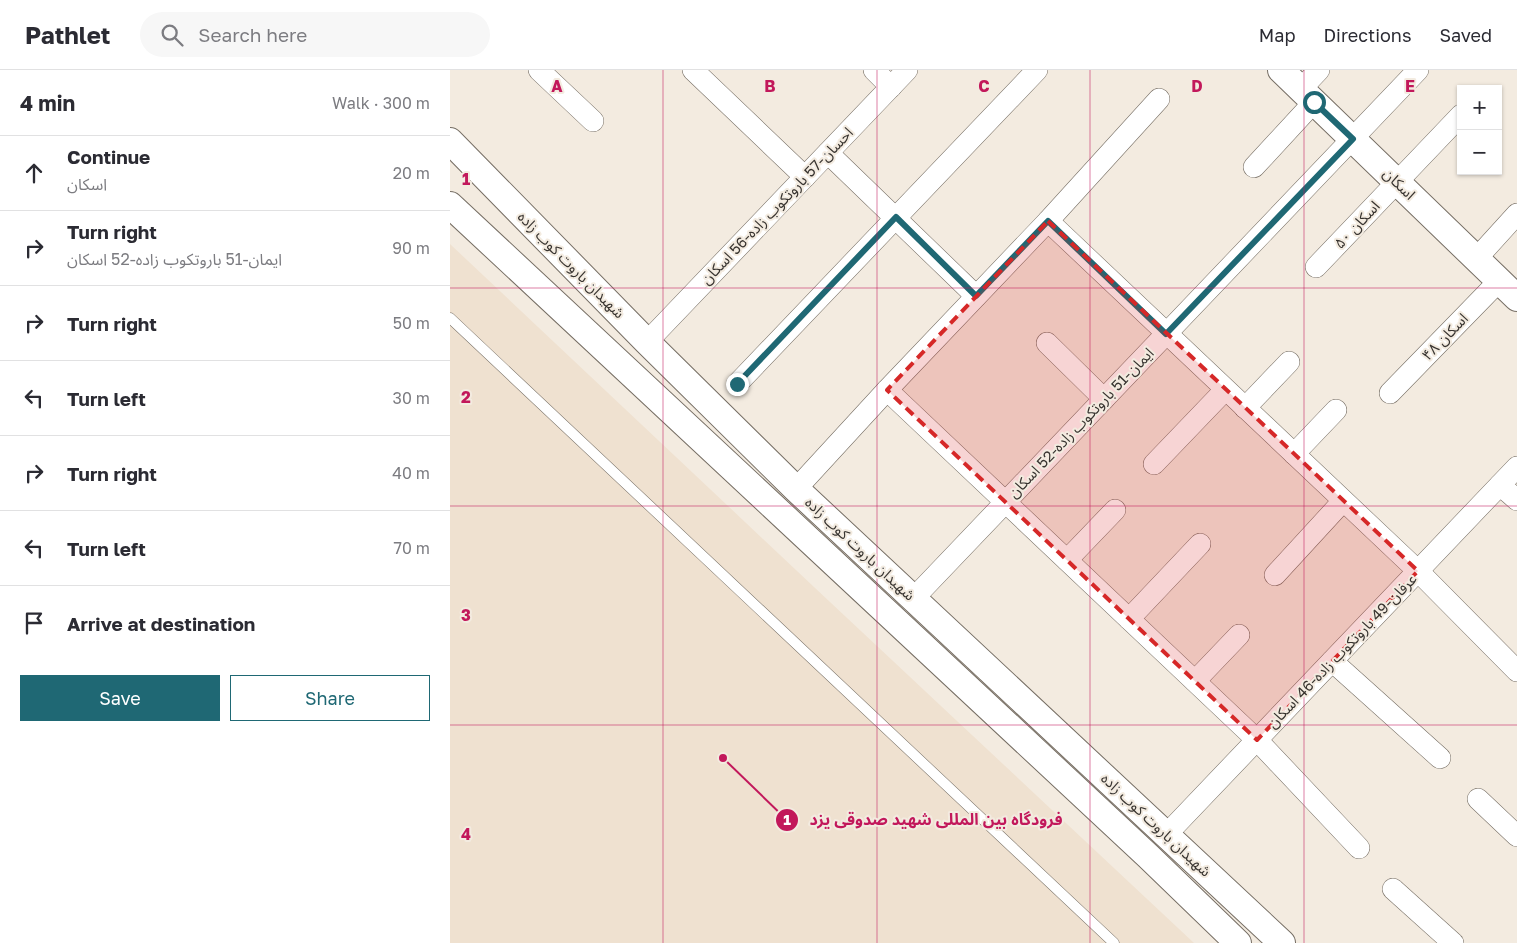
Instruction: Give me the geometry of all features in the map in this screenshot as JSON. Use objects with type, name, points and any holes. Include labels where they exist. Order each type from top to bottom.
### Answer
[{"type":"street","points":[[539,70],[593,121]]},
{"type":"street","points":[[693,70],[805,177]]},
{"type":"street","points":[[874,70],[891,87]]},
{"type":"street","name":"احسان-57 باروتکوب زاده-56 اسکان","points":[[647,342],[907,70]]},
{"type":"street","points":[[737,384],[1037,70]]},
{"type":"street","name":"اسکان","points":[[1281,70],[1508,289]]},
{"type":"street","points":[[1254,167],[1308,95],[1319,70]]},
{"type":"street","name":"ایمان-51 باروتکوب زاده-52 اسکان","points":[[913,599],[1418,70]]},
{"type":"street","points":[[796,489],[887,390],[1048,221],[1159,99]]},
{"type":"street","name":"اسکان ۵۰","points":[[1316,267],[1457,119]]},
{"type":"street","name":"شهیدان باروت کوب زاده","points":[[450,141],[647,342],[796,489],[1282,943]]},
{"type":"street","points":[[828,153],[976,296]]},
{"type":"street","name":"شهیدان باروت کوب زاده","points":[[450,205],[1148,856],[1238,943]]},
{"type":"street","points":[[1476,258],[1517,214]]},
{"type":"street","points":[[1048,221],[1418,572],[1517,671]]},
{"type":"street","name":"اسکان ۴۸","points":[[1390,392],[1508,289]]},
{"type":"street","points":[[1047,343],[1104,399]]},
{"type":"street","points":[[1245,408],[1289,362]]},
{"type":"street","points":[[887,390],[1257,740],[1359,848]]},
{"type":"street","points":[[1154,464],[1225,390]]},
{"type":"street","points":[[1294,454],[1336,410]]},
{"type":"street","name":"عرفان-49 باروتکوب زاده-46 اسکان","points":[[1166,834],[1517,467]]},
{"type":"street","points":[[1500,485],[1517,500]]},
{"type":"street","points":[[1275,575],[1343,501]]},
{"type":"street","points":[[1067,560],[1115,510]]},
{"type":"street","points":[[1129,619],[1200,544]]},
{"type":"street","points":[[1195,681],[1239,635]]},
{"type":"street","points":[[1332,661],[1440,758]]},
{"type":"street","points":[[1478,799],[1517,836]]},
{"type":"street","points":[[1393,889],[1453,943]]},
{"type":"lane","points":[[450,318],[1114,943]]},
{"type":"highlighted area","points":[[1048,221],[1418,571],[1257,740],[887,390]]},
{"type":"shaded area","points":[[450,244],[814,587],[1194,943],[450,943]]},
{"type":"place","name":"فرودگاه بین المللی شهید صدوقی یزد","points":[[723,758]]},
{"type":"route","points":[[737,384],[896,217],[976,296],[1048,221],[1166,334],[1353,139],[1314,102]]}]
